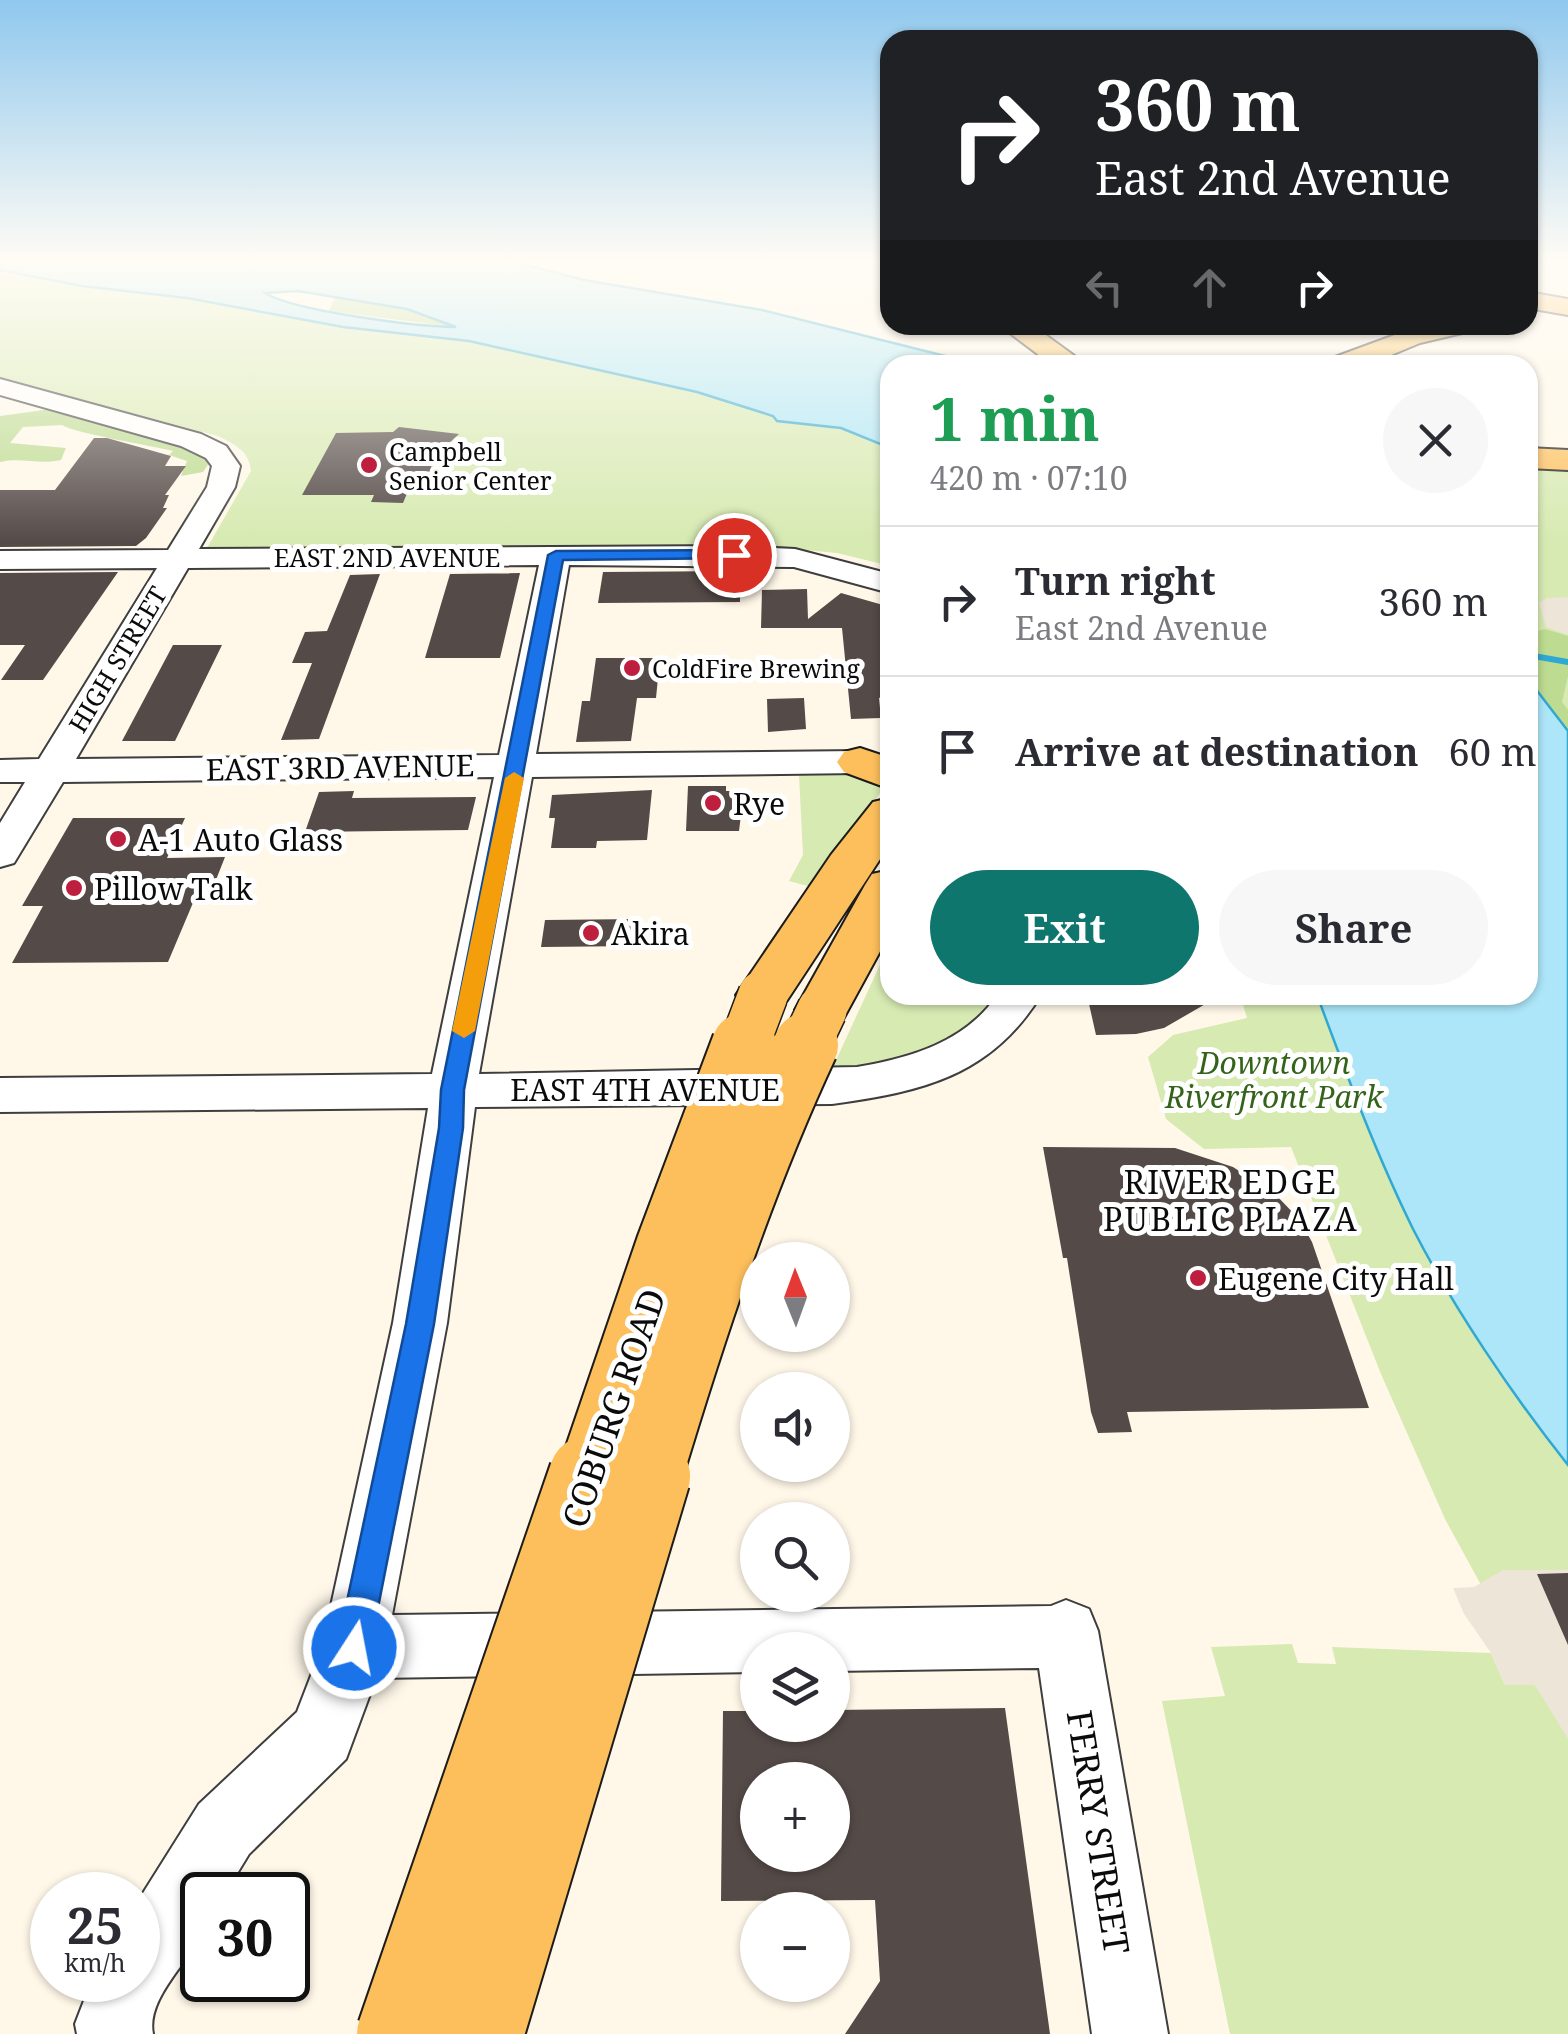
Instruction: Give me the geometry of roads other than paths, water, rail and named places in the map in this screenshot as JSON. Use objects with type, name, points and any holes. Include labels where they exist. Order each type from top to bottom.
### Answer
[{"type":"main road","points":[[1538,450],[1568,450]]},
{"type":"main road","points":[[1538,458],[1568,460]]},
{"type":"main road","name":"COBURG ROAD","points":[[398,2034],[668,1247],[792,1002],[848,865],[880,825]]},
{"type":"main road","name":"COBURG ROAD","points":[[482,2034],[677,1384],[775,1111],[792,1002],[880,897]]},
{"type":"main road","points":[[792,1002],[880,932]]},
{"type":"street","name":"HIGH STREET","points":[[0,387],[208,446],[223,460],[225,474],[221,487],[0,855]]},
{"type":"street","name":"EAST 2ND AVENUE","points":[[0,560],[556,555],[795,558],[880,581]]},
{"type":"street","points":[[160,1938],[224,1830],[322,1735],[354,1648],[420,1324],[451,1128],[452,1090],[556,555]]},
{"type":"street","name":"EAST 3RD AVENUE","points":[[0,771],[880,764]]},
{"type":"street","name":"EAST 4TH AVENUE","points":[[0,1096],[832,1088],[882,1081],[968,1047],[991,1031],[1011,1005]]},
{"type":"street","name":"FERRY STREET","points":[[354,1648],[1067,1634],[1130,2034]]},
{"type":"water","points":[[522,353],[941,355],[880,355],[880,444],[841,428],[777,421],[773,416],[697,392]]},
{"type":"water","points":[[1538,692],[1568,731],[1568,1465],[1526,1410],[1446,1289],[1413,1229],[1350,1084],[1321,1005],[1538,1005]]},
{"type":"waterway","points":[[1538,657],[1568,662]]},
{"type":"place","name":"Campbell Senior Center","points":[[369,465]]},
{"type":"place","name":"ColdFire Brewing","points":[[632,668]]},
{"type":"place","name":"Rye","points":[[713,803]]},
{"type":"place","name":"A-1 Auto Glass","points":[[118,839]]},
{"type":"place","name":"Pillow Talk","points":[[74,888]]},
{"type":"place","name":"Akira","points":[[591,933]]},
{"type":"place","name":"Eugene City Hall","points":[[1198,1278]]},
{"type":"district","name":"RIVER EDGE PUBLIC PLAZA","points":[[1231,1200]]},
{"type":"park label","name":"Downtown Riverfront Park","points":[[1274,1079]]}]
